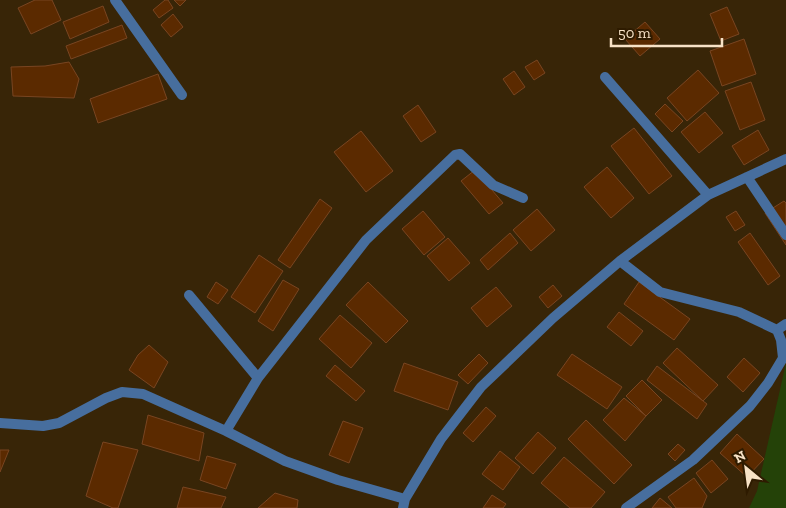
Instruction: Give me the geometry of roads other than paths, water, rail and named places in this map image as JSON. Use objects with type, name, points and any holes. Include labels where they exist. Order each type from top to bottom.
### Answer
[{"type":"street","points":[[115,0],[182,95]]},
{"type":"street","points":[[604,77],[708,195]]},
{"type":"street","points":[[226,431],[258,378],[366,240],[455,155],[460,154],[493,185],[523,198]]},
{"type":"street","points":[[0,423],[44,426],[59,423],[106,398],[122,392],[143,394],[226,431],[285,461],[404,504],[441,439],[481,387],[553,318],[620,261],[708,195],[786,160]]},
{"type":"street","points":[[747,177],[786,235]]},
{"type":"street","points":[[620,261],[660,292],[739,312],[777,330],[781,340],[783,358],[768,383],[750,406],[693,460],[626,508]]},
{"type":"street","points":[[189,295],[258,378]]},
{"type":"street","points":[[777,330],[786,324]]}]
